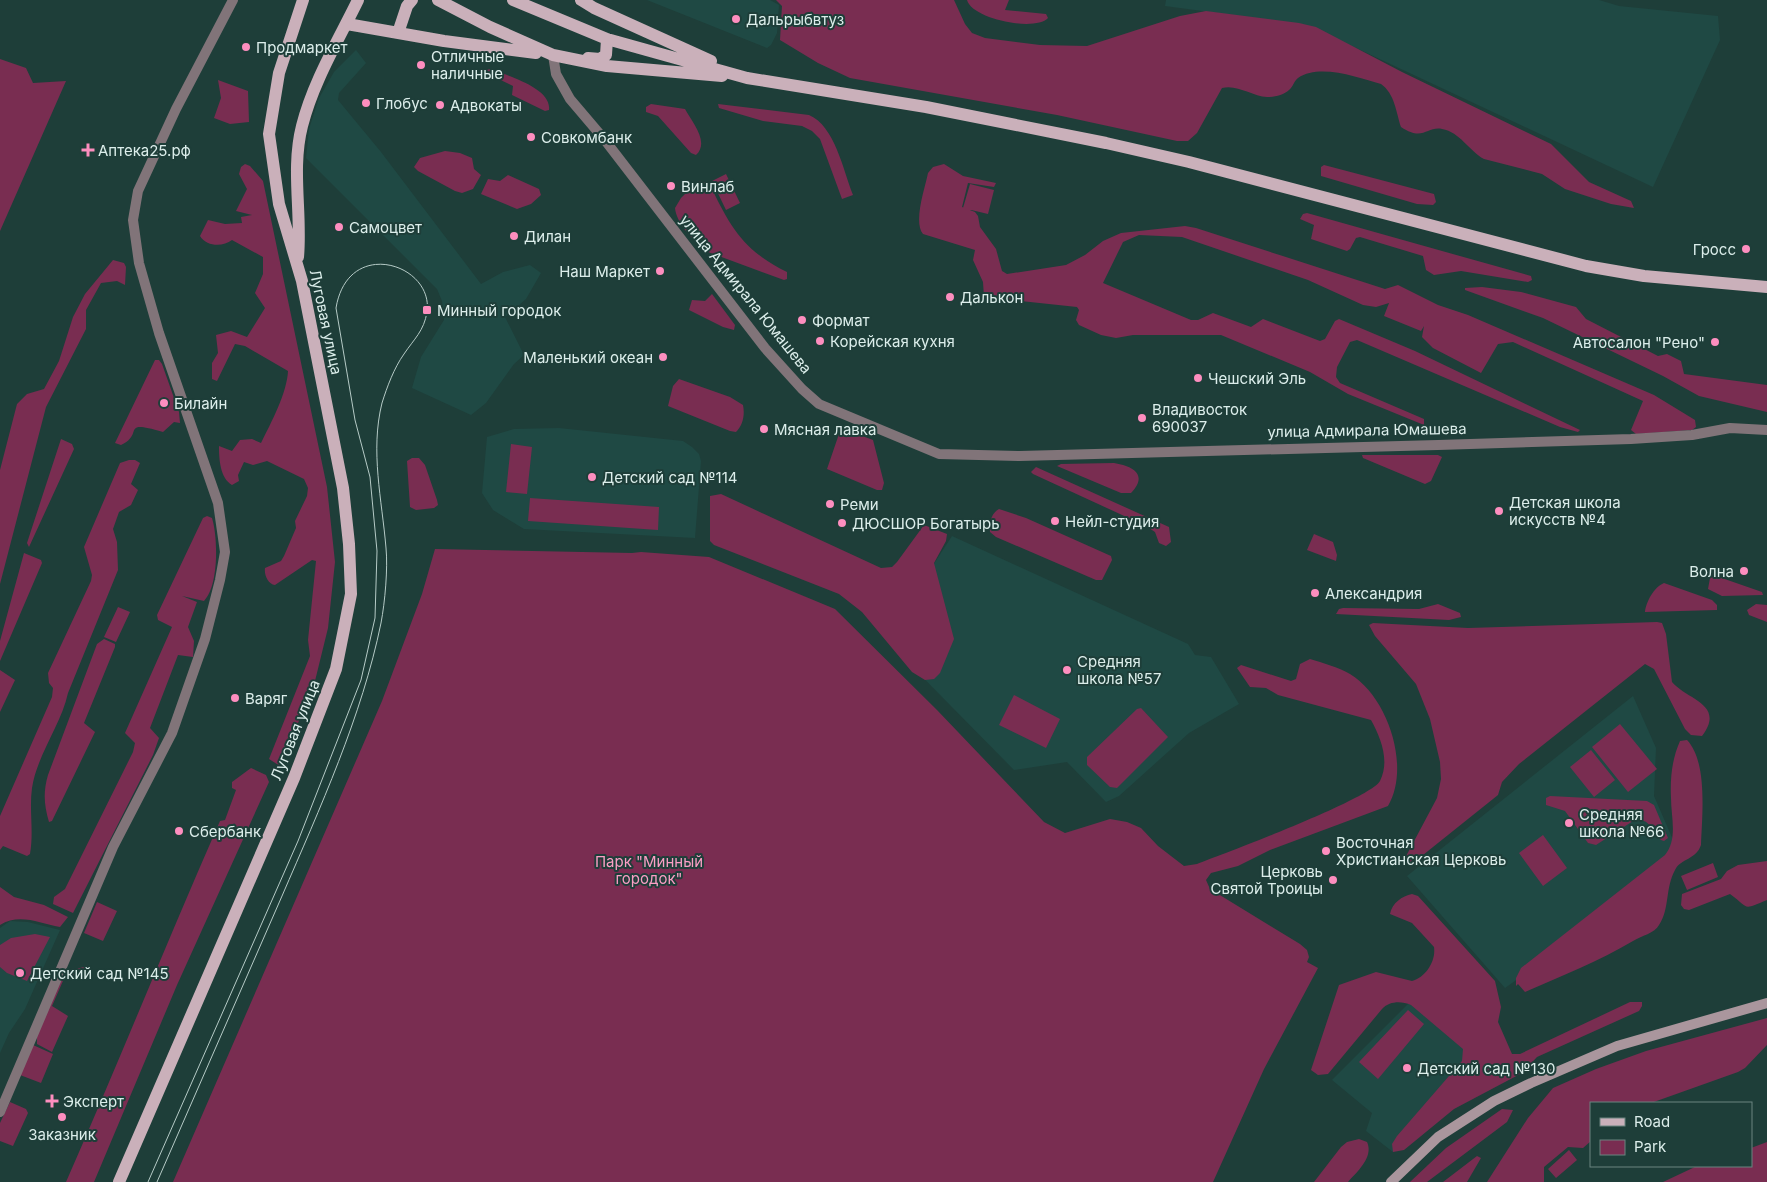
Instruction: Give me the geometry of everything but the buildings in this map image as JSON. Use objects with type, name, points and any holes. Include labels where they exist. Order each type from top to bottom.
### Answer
[{"type":"main road","name":"Луговая улица","points":[[119,1182],[294,778],[336,669],[351,594],[349,544],[343,488],[297,262],[279,204],[269,134],[279,73],[303,0]]},
{"type":"main road","name":"Луговая улица","points":[[297,262],[301,229],[298,158],[301,127],[312,95],[358,0]]},
{"type":"main road","points":[[398,33],[407,6],[412,0]]},
{"type":"main road","points":[[438,0],[490,27],[552,55],[600,59],[606,55],[607,39]]},
{"type":"main road","points":[[581,0],[594,8],[747,78]]},
{"type":"main road","points":[[520,1],[607,39],[747,78]]},
{"type":"main road","points":[[346,24],[552,55],[607,66],[747,78],[926,107],[1106,143],[1198,164],[1586,266],[1648,276],[1767,287]]},
{"type":"main road","points":[[1391,1182],[1438,1137],[1494,1101],[1523,1087],[1616,1046],[1767,1003]]},
{"type":"street","points":[[0,1112],[114,847],[172,733],[205,639],[220,580],[225,552],[218,503],[159,333],[139,263],[133,220],[138,191],[176,108],[233,0]]},
{"type":"street","name":"улица Адмирала Юмашева","points":[[552,55],[556,74],[570,99],[604,139],[765,348],[802,389],[819,404],[939,454],[1020,456],[1455,445],[1632,439],[1692,435],[1730,428],[1767,430]]},
{"type":"shaded area","name":"Дальрыбвтуз","points":[[647,0],[770,0],[779,5],[777,33],[771,45],[767,48]]},
{"type":"shaded area","points":[[1166,0],[1599,0],[1619,6],[1718,16],[1720,40],[1653,187],[1307,25],[1165,6]]},
{"type":"shaded area","points":[[356,50],[366,63],[339,93],[338,100],[381,152],[481,284],[503,272],[530,265],[541,273],[526,299],[505,317],[524,355],[514,364],[486,403],[471,415],[412,388],[421,357],[444,320],[442,301],[437,289],[306,158],[309,129],[319,98],[334,72]]},
{"type":"shaded area","name":"Детский сад №114","points":[[559,428],[683,441],[692,447],[699,454],[701,461],[695,538],[524,529],[493,510],[482,493],[487,437],[514,429]]},
{"type":"shaded area","name":"Средняя школа №57","points":[[952,536],[1188,644],[1195,655],[1211,657],[1239,704],[1189,733],[1119,796],[1106,802],[1067,762],[1014,770],[885,639]]},
{"type":"shaded area","name":"Средняя школа №66","points":[[1633,696],[1656,748],[1654,796],[1677,849],[1671,870],[1505,988],[1407,876]]},
{"type":"shaded area","name":"Детский сад №145","points":[[10,921],[28,922],[60,930],[25,1009],[9,1033],[0,1053],[0,928]]},
{"type":"shaded area","name":"Детский сад №130","points":[[1419,993],[1480,1056],[1393,1152],[1366,1131],[1372,1113],[1332,1080]]},
{"type":"green space","points":[[776,0],[954,0],[965,24],[972,33],[985,38],[1040,45],[1087,46],[1180,16],[1206,11],[1299,23],[1316,27],[1402,72],[1551,144],[1589,182],[1631,201],[1634,208],[1611,204],[1565,189],[1542,174],[1484,159],[1448,131],[1437,129],[1415,133],[1408,131],[1401,127],[1394,104],[1386,88],[1381,84],[1340,73],[1317,72],[1307,74],[1298,78],[1287,92],[1270,97],[1239,89],[1222,88],[1197,133],[1188,141],[1177,141],[1057,115],[850,78],[818,63],[780,40],[782,6]]},
{"type":"green space","points":[[967,0],[1009,0],[1005,10],[1046,14],[1048,18],[1031,24],[991,18],[971,7]]},
{"type":"green space","points":[[0,59],[26,68],[33,83],[66,81],[0,231]]},
{"type":"green space","points":[[491,69],[518,79],[536,89],[544,95],[548,102],[549,110],[545,111],[512,95],[513,86],[486,73],[485,70]]},
{"type":"green space","points":[[218,80],[248,91],[249,122],[230,124],[214,118],[221,98]]},
{"type":"green space","points":[[651,104],[685,109],[701,138],[700,150],[696,155],[691,153],[658,116],[646,112],[646,107]]},
{"type":"green space","points":[[718,104],[809,115],[818,121],[832,139],[853,195],[842,199],[820,139],[812,131],[802,126],[763,121],[719,108]]},
{"type":"green space","points":[[445,151],[460,153],[472,158],[474,169],[481,175],[473,189],[462,193],[455,191],[414,167],[420,158]]},
{"type":"green space","points":[[245,164],[250,166],[263,181],[327,487],[335,562],[328,628],[314,685],[280,766],[269,759],[310,656],[308,640],[316,561],[312,560],[275,585],[267,579],[265,568],[281,561],[284,556],[296,528],[295,521],[307,496],[308,488],[304,479],[267,461],[253,465],[244,462],[238,475],[239,481],[232,485],[225,478],[220,462],[219,446],[232,451],[240,440],[252,439],[261,443],[282,398],[288,371],[245,346],[235,344],[217,381],[212,379],[212,363],[218,353],[216,335],[231,331],[247,337],[265,308],[255,293],[263,274],[263,257],[232,240],[224,244],[215,245],[203,240],[200,236],[208,220],[225,224],[242,223],[241,217],[252,215],[236,211],[247,189],[239,174],[241,167]]},
{"type":"green space","points":[[944,164],[963,176],[996,183],[994,187],[968,183],[962,207],[975,212],[978,216],[980,227],[996,249],[1002,271],[1007,274],[1066,265],[1085,255],[1103,241],[1121,233],[1185,226],[1196,228],[1385,289],[1398,285],[1438,305],[1468,315],[1654,395],[1695,420],[1696,427],[1692,430],[1636,434],[1631,430],[1643,401],[1513,342],[1498,344],[1481,373],[1433,348],[1422,337],[1424,326],[1421,331],[1384,316],[1389,303],[1376,307],[1363,305],[1308,280],[1182,237],[1139,235],[1123,242],[1103,283],[1191,320],[1198,320],[1213,313],[1251,327],[1263,319],[1320,341],[1325,339],[1335,321],[1339,319],[1415,351],[1580,430],[1578,432],[1560,427],[1357,340],[1350,342],[1337,367],[1336,377],[1340,383],[1424,419],[1424,425],[1348,394],[1310,372],[1221,335],[1133,335],[1116,338],[1101,335],[1079,325],[1076,320],[1079,310],[1077,307],[984,297],[983,282],[973,260],[975,250],[923,234],[920,229],[919,213],[928,173],[933,167]]},
{"type":"green space","points":[[1324,165],[1434,194],[1436,202],[1433,205],[1417,204],[1321,176],[1321,167]]},
{"type":"green space","points":[[726,174],[740,203],[726,210],[712,181]]},
{"type":"green space","points":[[508,175],[539,189],[541,195],[531,204],[517,209],[481,194],[488,179],[500,181]]},
{"type":"green space","points":[[698,181],[709,183],[739,235],[759,255],[787,272],[787,279],[784,280],[708,252],[692,238],[682,226],[675,208],[681,198]]},
{"type":"green space","points":[[970,184],[994,190],[988,214],[963,208]]},
{"type":"green space","points":[[1307,213],[1531,276],[1532,280],[1528,282],[1461,271],[1434,275],[1426,270],[1423,256],[1360,237],[1356,238],[1347,251],[1311,239],[1314,225],[1300,219],[1303,214]]},
{"type":"green space","points":[[113,260],[124,263],[126,267],[125,285],[117,281],[101,283],[86,310],[86,329],[46,407],[0,584],[0,470],[17,404],[27,394],[44,389],[59,361],[73,317],[85,294]]},
{"type":"green space","points":[[1482,287],[1521,292],[1576,307],[1586,319],[1658,356],[1667,354],[1681,361],[1684,374],[1767,385],[1767,412],[1699,396],[1663,376],[1543,318],[1465,290],[1465,288]]},
{"type":"green space","points":[[712,294],[735,325],[734,330],[723,327],[689,310],[692,300],[705,301]]},
{"type":"green space","points":[[155,360],[159,360],[162,364],[179,412],[180,423],[174,422],[163,432],[150,428],[137,428],[134,429],[128,441],[121,445],[115,443]]},
{"type":"green space","points":[[679,379],[730,397],[743,405],[743,420],[736,432],[668,406],[673,386]]},
{"type":"green space","points":[[846,430],[873,440],[884,483],[882,490],[877,490],[827,469],[840,431]]},
{"type":"green space","points":[[61,439],[72,444],[74,449],[29,547],[27,543]]},
{"type":"green space","points":[[511,444],[532,447],[527,494],[506,492]]},
{"type":"green space","points":[[1362,455],[1438,455],[1442,457],[1431,481],[1425,484],[1363,458]]},
{"type":"green space","points":[[412,458],[419,458],[425,465],[437,500],[438,505],[434,508],[416,510],[410,507],[407,461]]},
{"type":"green space","points":[[135,460],[140,463],[131,484],[138,490],[131,505],[119,512],[113,529],[117,542],[118,570],[35,776],[31,796],[32,837],[30,854],[27,856],[3,846],[0,850],[0,816],[52,697],[53,688],[49,683],[48,673],[91,581],[92,575],[84,547],[120,463]]},
{"type":"green space","points":[[1114,463],[1127,466],[1136,472],[1138,481],[1131,493],[1121,493],[1057,466],[1061,464]]},
{"type":"green space","points":[[1036,467],[1169,527],[1171,542],[1166,546],[1159,543],[1155,532],[1146,526],[1033,474],[1031,472]]},
{"type":"green space","points":[[721,494],[881,568],[892,567],[897,562],[924,525],[947,534],[946,541],[934,563],[954,639],[940,673],[934,679],[925,680],[912,672],[862,612],[839,594],[714,545],[710,541],[710,496]]},
{"type":"green space","points":[[530,498],[659,507],[658,530],[528,521]]},
{"type":"green space","points":[[999,509],[1026,518],[1111,556],[1112,560],[1102,580],[1096,580],[996,537],[990,532],[990,526],[992,516]]},
{"type":"green space","points":[[207,516],[212,518],[216,549],[215,573],[209,594],[204,601],[182,596],[197,602],[188,627],[194,641],[193,657],[178,655],[150,728],[159,738],[153,755],[73,913],[53,904],[54,897],[65,889],[133,752],[135,743],[125,733],[172,627],[158,620],[157,615],[203,518]]},
{"type":"green space","points":[[1314,534],[1333,542],[1337,555],[1336,561],[1307,550]]},
{"type":"green space","name":"Парк \"Минный городок\"","points":[[435,549],[641,552],[709,557],[835,609],[937,710],[1044,822],[1065,833],[1110,819],[1127,822],[1141,828],[1158,846],[1184,866],[1197,864],[1213,858],[1325,812],[1351,800],[1380,781],[1384,766],[1383,750],[1371,720],[1278,695],[1266,688],[1250,687],[1237,668],[1241,665],[1291,681],[1296,679],[1300,664],[1310,659],[1350,674],[1375,699],[1385,716],[1392,734],[1397,772],[1395,790],[1388,806],[1270,850],[1238,866],[1211,873],[1206,880],[1210,889],[1300,944],[1307,950],[1309,957],[1307,962],[1318,968],[1264,1069],[1213,1182],[173,1182],[382,701],[422,594]]},
{"type":"green space","points":[[24,553],[41,560],[42,563],[0,661],[0,641]]},
{"type":"green space","points":[[1716,576],[1762,592],[1763,595],[1722,596],[1708,589],[1710,578]]},
{"type":"green space","points":[[1664,583],[1712,600],[1717,605],[1717,610],[1645,612],[1651,595]]},
{"type":"green space","points":[[1438,604],[1460,613],[1461,617],[1449,620],[1336,614],[1339,609],[1343,608],[1419,609]]},
{"type":"green space","points":[[1756,604],[1767,605],[1767,622],[1749,615],[1747,610]]},
{"type":"green space","points":[[118,607],[130,612],[116,642],[104,637]]},
{"type":"green space","points":[[1373,623],[1468,628],[1662,623],[1666,634],[1672,682],[1702,704],[1710,717],[1702,736],[1691,735],[1685,729],[1654,669],[1645,664],[1519,764],[1502,782],[1498,795],[1413,863],[1404,860],[1437,798],[1441,779],[1440,762],[1430,719],[1416,684],[1375,636],[1369,625]]},
{"type":"green space","points":[[104,639],[115,644],[115,647],[84,723],[95,732],[52,821],[49,822],[45,798],[48,775],[97,644]]},
{"type":"green space","points":[[0,670],[15,680],[0,712]]},
{"type":"green space","points":[[1014,695],[1060,719],[1046,748],[999,725]]},
{"type":"green space","points":[[1141,708],[1168,737],[1117,788],[1110,787],[1087,765],[1087,757],[1137,709]]},
{"type":"green space","points":[[1620,724],[1657,769],[1628,792],[1592,747]]},
{"type":"green space","points":[[1687,740],[1694,750],[1701,775],[1703,805],[1701,845],[1696,854],[1681,863],[1675,870],[1670,884],[1665,912],[1657,928],[1607,955],[1525,992],[1518,984],[1516,986],[1516,978],[1521,968],[1665,855],[1673,835],[1671,776],[1673,762],[1680,741]]},
{"type":"green space","points":[[1591,750],[1615,780],[1594,797],[1570,767]]},
{"type":"green space","points":[[251,768],[266,775],[269,782],[177,985],[94,1182],[66,1182],[220,821],[225,820],[236,790],[232,788],[232,782]]},
{"type":"green space","points":[[1550,796],[1647,801],[1654,805],[1668,838],[1664,841],[1659,839],[1649,824],[1640,820],[1633,821],[1596,845],[1588,843],[1565,811],[1546,805],[1546,798]]},
{"type":"green space","points":[[1543,835],[1567,868],[1543,886],[1519,853]]},
{"type":"green space","points":[[1767,861],[1767,900],[1749,907],[1730,894],[1689,910],[1684,909],[1681,905],[1682,894],[1721,879],[1727,871],[1738,865]]},
{"type":"green space","points":[[1713,863],[1718,877],[1687,890],[1681,876]]},
{"type":"green space","points":[[0,887],[14,897],[44,905],[68,917],[60,927],[22,919],[7,921],[0,925]]},
{"type":"green space","points":[[1412,894],[1418,896],[1495,981],[1501,1007],[1498,1022],[1512,1054],[1520,1054],[1630,1002],[1642,1002],[1642,1006],[1639,1011],[1537,1057],[1522,1073],[1454,1109],[1404,1150],[1393,1152],[1392,1144],[1397,1136],[1462,1061],[1463,1049],[1411,1005],[1396,1002],[1388,1004],[1382,1009],[1328,1074],[1318,1075],[1311,1070],[1339,985],[1376,972],[1412,981],[1422,976],[1432,963],[1434,947],[1412,923],[1390,914],[1398,901]]},
{"type":"green space","points":[[97,902],[117,911],[103,941],[84,933]]},
{"type":"green space","points":[[35,934],[50,937],[27,981],[7,973],[0,967],[0,945],[11,938]]},
{"type":"green space","points":[[88,966],[83,980],[66,974],[52,1006],[68,1016],[52,1052],[37,1044],[37,1036],[64,972]]},
{"type":"green space","points":[[1408,1010],[1424,1024],[1378,1079],[1359,1062]]},
{"type":"green space","points":[[1767,1018],[1767,1045],[1745,1068],[1654,1102],[1590,1102],[1590,1142],[1583,1148],[1568,1147],[1544,1167],[1544,1182],[1487,1182],[1528,1118],[1553,1088],[1596,1069],[1646,1051]]},
{"type":"green space","points":[[33,1045],[53,1054],[41,1083],[20,1075]]},
{"type":"green space","points":[[10,1102],[26,1109],[28,1113],[13,1146],[0,1141],[0,1123]]},
{"type":"green space","points":[[1502,1109],[1513,1110],[1507,1122],[1427,1182],[1410,1182],[1446,1148]]},
{"type":"green space","points":[[1359,1139],[1367,1142],[1368,1153],[1364,1164],[1348,1182],[1314,1182],[1341,1147],[1347,1142]]},
{"type":"green space","points":[[1767,1142],[1767,1182],[1663,1182],[1695,1167],[1752,1167],[1752,1148]]},
{"type":"green space","points":[[1569,1150],[1577,1160],[1556,1178],[1548,1169]]},
{"type":"green space","points":[[1477,1156],[1481,1158],[1467,1182],[1443,1182]]},
{"type":"tram line","points":[[148,1182],[298,841],[361,680],[375,618],[377,551],[370,477],[355,420],[336,308],[344,286],[356,272],[372,265],[389,265],[404,271],[417,281],[426,295],[427,312],[421,330],[400,359],[391,378],[382,403],[379,421],[377,457],[387,565],[381,623],[373,658],[363,693],[325,795],[157,1182]]},
{"type":"place","name":"Дальрыбвтуз","points":[[736,19]]},
{"type":"place","name":"Продмаркет","points":[[246,47]]},
{"type":"place","name":"Отличные наличные","points":[[421,65]]},
{"type":"place","name":"Глобус","points":[[366,103]]},
{"type":"place","name":"Адвокаты","points":[[440,105]]},
{"type":"place","name":"Совкомбанк","points":[[531,137]]},
{"type":"place","name":"Аптека25.рф","points":[[88,150]]},
{"type":"place","name":"Винлаб","points":[[671,186]]},
{"type":"place","name":"Самоцвет","points":[[339,227]]},
{"type":"place","name":"Дилан","points":[[514,236]]},
{"type":"place","name":"Гросс","points":[[1746,249]]},
{"type":"place","name":"Наш Маркет","points":[[660,271]]},
{"type":"place","name":"Далькон","points":[[950,297]]},
{"type":"place","name":"Минный городок","points":[[427,310]]},
{"type":"place","name":"Формат","points":[[802,320]]},
{"type":"place","name":"Корейская кухня","points":[[820,341]]},
{"type":"place","name":"Автосалон \"Рено\"","points":[[1715,342]]},
{"type":"place","name":"Маленький океан","points":[[663,357]]},
{"type":"place","name":"Чешский Эль","points":[[1198,378]]},
{"type":"place","name":"Билайн","points":[[164,403]]},
{"type":"place","name":"Владивосток 690037","points":[[1142,418]]},
{"type":"place","name":"Мясная лавка","points":[[764,429]]},
{"type":"place","name":"Детский сад №114","points":[[592,477]]},
{"type":"place","name":"Реми","points":[[830,504]]},
{"type":"place","name":"Детская школа искусств №4","points":[[1499,511]]},
{"type":"place","name":"Нейл-студия","points":[[1055,521]]},
{"type":"place","name":"ДЮСШОР Богатырь","points":[[842,523]]},
{"type":"place","name":"Волна","points":[[1744,571]]},
{"type":"place","name":"Александрия","points":[[1315,593]]},
{"type":"place","name":"Средняя школа №57","points":[[1067,670]]},
{"type":"place","name":"Варяг","points":[[235,698]]},
{"type":"place","name":"Средняя школа №66","points":[[1569,823]]},
{"type":"place","name":"Сбербанк","points":[[179,831]]},
{"type":"place","name":"Восточная Христианская Церковь","points":[[1326,851]]},
{"type":"place","name":"Церковь Святой Троицы","points":[[1333,880]]},
{"type":"place","name":"Детский сад №145","points":[[20,973]]},
{"type":"place","name":"Детский сад №130","points":[[1407,1068]]},
{"type":"place","name":"Эксперт","points":[[52,1101]]},
{"type":"place","name":"Заказник","points":[[62,1117]]}]
